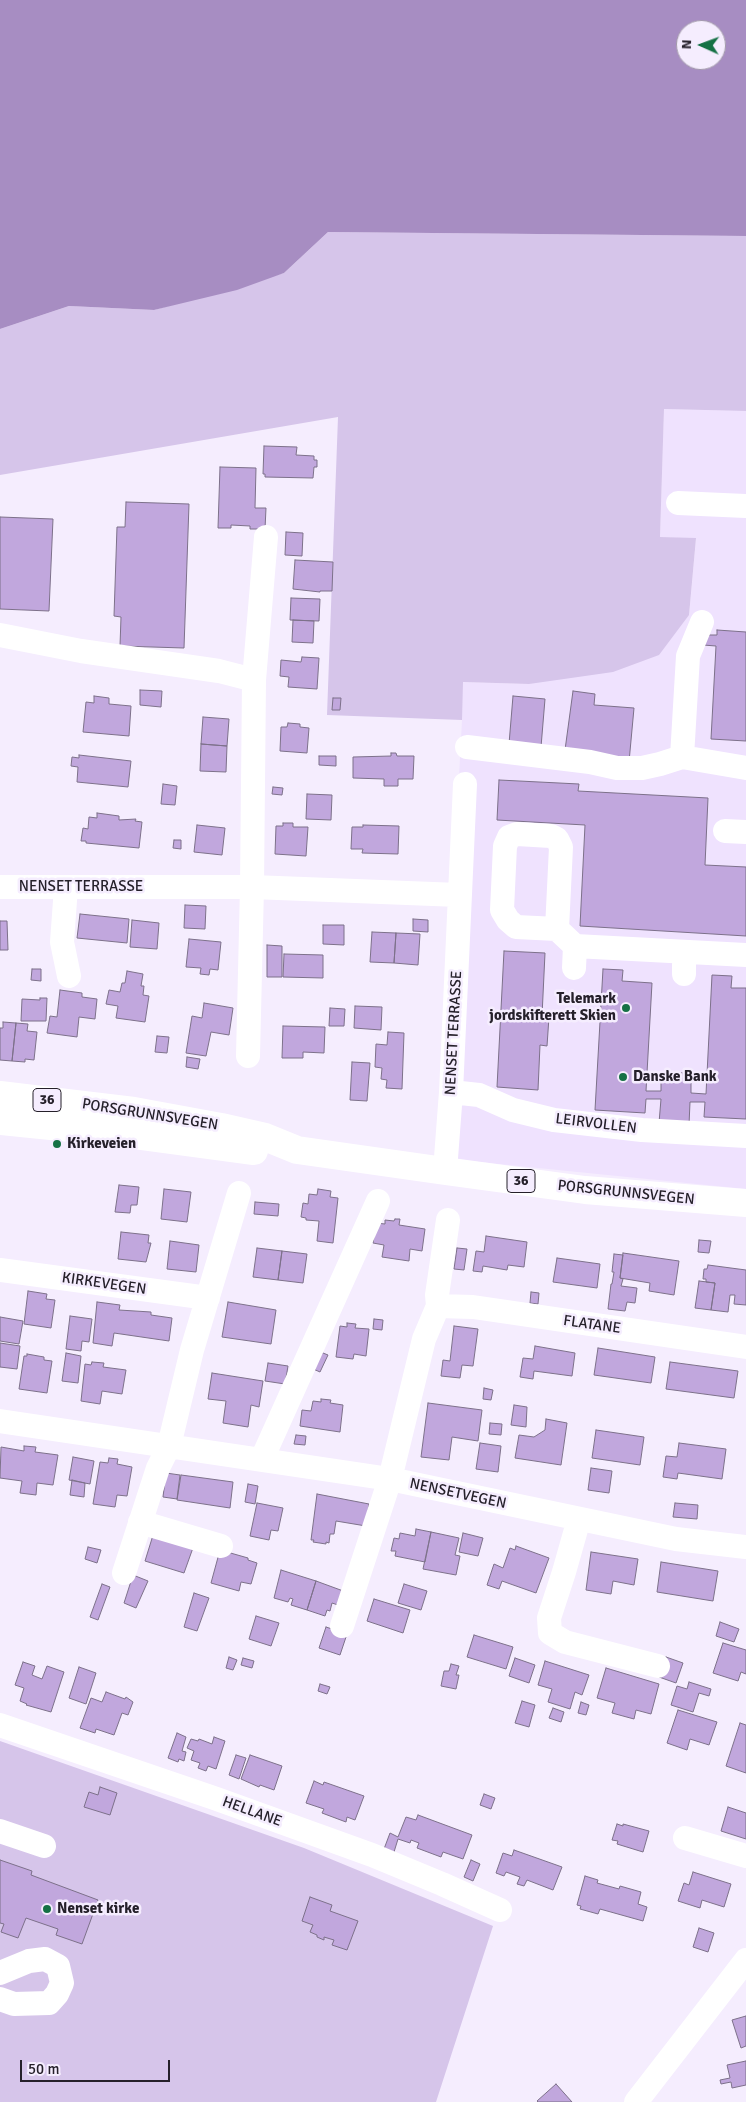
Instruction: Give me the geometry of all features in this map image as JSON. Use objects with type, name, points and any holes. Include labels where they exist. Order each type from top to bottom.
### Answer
[{"type":"highway","name":"PORSGRUNNSVEGEN","points":[[0,1095],[144,1112],[265,1137],[297,1150]]},
{"type":"highway","name":"PORSGRUNNSVEGEN","points":[[0,1121],[120,1133],[264,1152],[297,1150],[585,1190],[746,1203]]},
{"type":"street","points":[[678,503],[746,506]]},
{"type":"street","points":[[248,1056],[254,680],[266,537]]},
{"type":"street","points":[[682,757],[688,656],[702,622]]},
{"type":"street","points":[[0,635],[81,651],[219,671],[254,680]]},
{"type":"street","points":[[467,747],[632,769],[660,764],[682,757],[746,768]]},
{"type":"street","name":"NENSET TERRASSE","points":[[445,1171],[451,1092],[465,784]]},
{"type":"street","points":[[66,887],[62,942],[69,976]]},
{"type":"street","name":"NENSET TERRASSE","points":[[0,888],[252,887],[459,895]]},
{"type":"street","points":[[556,929],[575,957],[684,963],[746,955]]},
{"type":"street","name":"LEIRVOLLEN","points":[[451,1092],[479,1095],[513,1110],[554,1120],[642,1130],[746,1136]]},
{"type":"street","points":[[124,1572],[158,1468],[169,1446],[192,1350],[239,1193]]},
{"type":"street","points":[[262,1459],[378,1201]]},
{"type":"street","points":[[342,1626],[390,1479],[424,1339],[438,1306],[437,1296],[448,1220]]},
{"type":"street","name":"KIRKEVEGEN","points":[[0,1270],[208,1298]]},
{"type":"street","name":"FLATANE","points":[[438,1306],[473,1307],[746,1347]]},
{"type":"street","name":"NENSETVEGEN","points":[[0,1421],[390,1479],[676,1539],[746,1547]]},
{"type":"street","points":[[579,1519],[549,1618],[550,1634],[565,1642],[658,1666]]},
{"type":"street","points":[[140,1522],[221,1546]]},
{"type":"street","name":"HELLANE","points":[[0,1725],[214,1798],[372,1855],[500,1910]]},
{"type":"street","points":[[0,1831],[44,1846]]},
{"type":"street","points":[[685,1838],[746,1856]]},
{"type":"street","points":[[0,1973],[29,1962],[45,1959],[58,1966],[62,1983],[57,1994],[49,2003],[14,2004],[0,1999]]},
{"type":"street","points":[[636,2102],[746,1960]]},
{"type":"shaded area","points":[[0,0],[746,0],[746,236],[328,232],[284,273],[237,290],[154,310],[69,306],[0,329]]},
{"type":"shaded area","points":[[328,232],[746,236],[746,411],[664,409],[660,537],[696,538],[689,615],[659,655],[613,672],[529,684],[463,682],[462,720],[327,715],[338,417],[0,475],[0,329],[69,306],[154,310],[284,273]]},
{"type":"shaded area","points":[[664,409],[746,411],[746,1189],[439,1158],[462,720],[462,682],[529,684],[689,615],[696,539],[660,537]]},
{"type":"shaded area","points":[[0,1741],[304,1848],[493,1926],[436,2102],[0,2102]]},
{"type":"building","points":[[264,446],[297,447],[296,455],[314,456],[314,460],[317,460],[317,467],[314,467],[313,478],[265,477],[265,474],[263,474]]},
{"type":"building","points":[[220,467],[256,468],[255,508],[266,508],[265,529],[250,529],[250,526],[231,525],[231,528],[218,528]]},
{"type":"building","points":[[126,502],[189,504],[184,648],[120,646],[121,617],[114,616],[117,527],[125,527]]},
{"type":"building","points":[[0,517],[53,519],[49,611],[0,609]]},
{"type":"building","points":[[286,532],[303,533],[302,556],[285,555]]},
{"type":"building","points":[[295,560],[333,562],[332,591],[320,592],[293,589]]},
{"type":"building","points":[[291,598],[320,599],[319,621],[290,620]]},
{"type":"building","points":[[293,620],[314,621],[313,643],[292,642]]},
{"type":"building","points":[[717,630],[746,632],[746,741],[711,739],[716,646],[703,645],[704,635],[717,635]]},
{"type":"building","points":[[302,657],[319,658],[317,689],[288,687],[289,677],[280,676],[281,660],[301,662]]},
{"type":"building","points":[[140,690],[162,691],[161,707],[140,705]]},
{"type":"building","points":[[573,691],[595,694],[594,705],[634,708],[629,762],[565,750]]},
{"type":"building","points":[[94,696],[109,698],[109,704],[131,706],[129,736],[83,732],[86,702],[94,703]]},
{"type":"building","points":[[513,696],[545,699],[541,747],[509,744]]},
{"type":"building","points":[[333,698],[341,698],[340,710],[332,710]]},
{"type":"building","points":[[203,717],[229,719],[227,746],[201,744]]},
{"type":"building","points":[[288,723],[300,724],[300,727],[309,728],[307,753],[280,751],[281,727],[287,727]]},
{"type":"building","points":[[201,744],[227,746],[226,772],[200,771]]},
{"type":"building","points":[[391,753],[396,753],[397,756],[414,756],[413,779],[398,779],[398,786],[384,786],[384,779],[353,778],[353,757],[391,756]]},
{"type":"building","points":[[79,755],[131,761],[128,787],[77,782],[78,767],[71,766],[72,757],[79,758]]},
{"type":"building","points":[[319,756],[336,756],[336,766],[319,765]]},
{"type":"building","points":[[499,780],[579,784],[578,791],[708,798],[705,865],[746,867],[746,936],[580,926],[585,825],[497,820]]},
{"type":"building","points":[[163,784],[177,786],[175,805],[161,804]]},
{"type":"building","points":[[273,787],[283,788],[282,795],[272,794]]},
{"type":"building","points":[[307,794],[332,795],[331,820],[306,819]]},
{"type":"building","points":[[97,813],[119,816],[119,820],[136,819],[135,821],[142,822],[139,848],[81,841],[83,828],[88,829],[89,817],[97,818]]},
{"type":"building","points":[[283,823],[293,823],[293,827],[308,827],[306,856],[275,854],[276,826],[283,826]]},
{"type":"building","points":[[197,825],[225,828],[222,855],[194,852]]},
{"type":"building","points":[[363,825],[399,826],[398,854],[362,853],[363,849],[351,849],[352,827],[363,827]]},
{"type":"building","points":[[174,840],[181,840],[181,849],[173,848]]},
{"type":"building","points":[[185,905],[206,906],[205,929],[184,928]]},
{"type":"building","points":[[80,914],[129,919],[127,943],[77,938]]},
{"type":"building","points":[[413,919],[428,920],[428,932],[413,931]]},
{"type":"building","points":[[132,920],[159,923],[157,949],[130,947]]},
{"type":"building","points":[[0,921],[7,921],[8,950],[0,950]]},
{"type":"building","points":[[323,925],[344,925],[344,945],[323,944]]},
{"type":"building","points":[[372,932],[396,933],[394,963],[370,962]]},
{"type":"building","points":[[396,933],[420,934],[418,965],[394,963]]},
{"type":"building","points":[[189,939],[221,942],[218,970],[210,969],[209,975],[200,974],[201,968],[186,967]]},
{"type":"building","points":[[267,945],[282,946],[282,977],[267,977]]},
{"type":"building","points":[[504,951],[545,953],[542,1016],[549,1017],[547,1046],[540,1045],[538,1090],[497,1087]]},
{"type":"building","points":[[284,954],[323,955],[323,978],[283,977]]},
{"type":"building","points":[[32,969],[41,969],[41,981],[31,980]]},
{"type":"building","points":[[603,969],[623,970],[622,981],[652,983],[646,1091],[661,1091],[661,1080],[668,1081],[669,1072],[684,1073],[684,1082],[691,1082],[691,1093],[706,1094],[712,975],[732,976],[731,988],[746,988],[746,1119],[704,1117],[705,1102],[690,1102],[689,1125],[659,1123],[661,1099],[646,1099],[645,1113],[595,1110]]},
{"type":"building","points":[[127,971],[143,974],[141,986],[144,986],[143,995],[149,996],[145,1022],[116,1018],[118,1006],[106,1004],[109,990],[120,992],[122,983],[125,983]]},
{"type":"building","points":[[60,990],[82,993],[82,997],[97,999],[95,1019],[79,1017],[77,1037],[47,1033],[50,1016],[57,1017]]},
{"type":"building","points":[[40,998],[47,998],[46,1021],[21,1021],[22,999],[40,1000]]},
{"type":"building","points":[[204,1003],[233,1008],[229,1035],[211,1032],[206,1056],[186,1053],[192,1016],[202,1018]]},
{"type":"building","points":[[355,1006],[382,1007],[381,1030],[354,1028]]},
{"type":"building","points":[[330,1008],[345,1009],[344,1026],[329,1026]]},
{"type":"building","points":[[3,1022],[16,1023],[12,1061],[0,1060],[0,1028],[3,1028]]},
{"type":"building","points":[[16,1023],[28,1024],[27,1031],[37,1032],[34,1060],[25,1059],[25,1062],[12,1061]]},
{"type":"building","points":[[283,1026],[325,1027],[324,1053],[303,1052],[303,1058],[282,1058]]},
{"type":"building","points":[[388,1032],[404,1033],[402,1089],[386,1088],[387,1080],[381,1079],[382,1068],[375,1067],[376,1044],[387,1045]]},
{"type":"building","points":[[157,1036],[169,1037],[167,1053],[155,1052]]},
{"type":"building","points":[[187,1057],[200,1059],[198,1069],[186,1067]]},
{"type":"building","points":[[352,1062],[370,1063],[367,1101],[350,1100]]},
{"type":"building","points":[[119,1185],[139,1187],[137,1205],[131,1205],[130,1213],[115,1212]]},
{"type":"building","points":[[164,1189],[191,1192],[187,1222],[161,1219]]},
{"type":"building","points":[[318,1189],[331,1191],[330,1197],[338,1198],[333,1243],[317,1241],[319,1221],[306,1220],[306,1218],[301,1217],[303,1203],[308,1204],[309,1194],[317,1195]]},
{"type":"building","points":[[255,1202],[279,1204],[278,1216],[254,1214]]},
{"type":"building","points":[[395,1219],[400,1219],[399,1225],[425,1229],[422,1251],[410,1249],[409,1261],[382,1257],[384,1245],[373,1243],[376,1223],[385,1224],[385,1220],[394,1221]]},
{"type":"building","points":[[121,1232],[149,1235],[148,1243],[151,1243],[146,1262],[118,1259]]},
{"type":"building","points":[[486,1236],[527,1242],[524,1267],[508,1265],[507,1270],[483,1266],[482,1272],[473,1271],[476,1251],[484,1252]]},
{"type":"building","points":[[699,1240],[711,1241],[709,1253],[698,1252]]},
{"type":"building","points":[[170,1241],[199,1245],[196,1272],[167,1269]]},
{"type":"building","points":[[257,1248],[282,1251],[278,1280],[253,1277]]},
{"type":"building","points":[[457,1248],[467,1249],[464,1270],[454,1269]]},
{"type":"building","points":[[282,1251],[307,1254],[303,1283],[278,1280]]},
{"type":"building","points":[[623,1253],[679,1261],[674,1295],[649,1291],[650,1283],[620,1278]]},
{"type":"building","points":[[614,1254],[623,1255],[620,1278],[623,1279],[621,1286],[637,1288],[635,1303],[627,1302],[625,1311],[608,1309],[614,1272],[612,1272]]},
{"type":"building","points":[[557,1258],[600,1264],[597,1288],[553,1282]]},
{"type":"building","points":[[708,1265],[746,1270],[746,1305],[734,1304],[735,1295],[730,1295],[728,1312],[711,1310],[715,1283],[706,1282],[706,1279],[703,1279],[704,1269],[707,1269]]},
{"type":"building","points":[[699,1281],[715,1283],[711,1310],[695,1308]]},
{"type":"building","points":[[28,1291],[47,1294],[46,1299],[55,1300],[51,1328],[24,1324]]},
{"type":"building","points":[[531,1292],[539,1293],[538,1304],[530,1303]]},
{"type":"building","points":[[97,1302],[120,1305],[119,1310],[151,1312],[151,1315],[172,1318],[169,1341],[114,1333],[112,1346],[93,1343]]},
{"type":"building","points":[[228,1302],[276,1310],[271,1344],[222,1337]]},
{"type":"building","points":[[70,1316],[92,1319],[89,1342],[82,1341],[81,1351],[66,1349]]},
{"type":"building","points":[[0,1317],[23,1321],[19,1344],[0,1341]]},
{"type":"building","points":[[374,1319],[383,1320],[382,1330],[373,1329]]},
{"type":"building","points":[[347,1323],[356,1324],[355,1328],[369,1329],[366,1356],[354,1354],[353,1359],[336,1357],[340,1326],[347,1327]]},
{"type":"building","points":[[454,1326],[478,1329],[473,1366],[462,1365],[460,1378],[441,1376],[443,1360],[450,1361]]},
{"type":"building","points":[[0,1343],[20,1346],[17,1369],[0,1367]]},
{"type":"building","points":[[535,1346],[575,1353],[572,1376],[534,1371],[533,1379],[520,1377],[523,1358],[533,1359]]},
{"type":"building","points":[[598,1348],[655,1357],[651,1383],[594,1375]]},
{"type":"building","points":[[318,1351],[328,1355],[320,1372],[311,1368]]},
{"type":"building","points":[[66,1353],[81,1356],[78,1383],[62,1381]]},
{"type":"building","points":[[27,1354],[44,1357],[44,1360],[52,1361],[47,1393],[19,1389],[24,1356],[27,1356]]},
{"type":"building","points":[[92,1362],[104,1363],[103,1367],[126,1370],[122,1394],[102,1391],[100,1404],[81,1401],[85,1364],[91,1365]]},
{"type":"building","points":[[670,1362],[738,1371],[734,1398],[666,1389]]},
{"type":"building","points":[[268,1363],[288,1366],[285,1384],[265,1381]]},
{"type":"building","points":[[212,1373],[263,1381],[259,1407],[251,1405],[248,1427],[223,1423],[226,1401],[208,1399]]},
{"type":"building","points":[[484,1388],[493,1390],[491,1400],[483,1399]]},
{"type":"building","points":[[321,1399],[331,1400],[330,1403],[343,1405],[340,1432],[300,1426],[302,1410],[311,1411],[313,1401],[321,1402]]},
{"type":"building","points":[[428,1403],[482,1410],[478,1441],[452,1437],[449,1460],[421,1457]]},
{"type":"building","points":[[514,1405],[527,1407],[526,1427],[511,1425]]},
{"type":"building","points":[[546,1419],[567,1423],[561,1465],[515,1458],[519,1435],[534,1437],[545,1430]]},
{"type":"building","points":[[490,1423],[502,1424],[501,1435],[489,1434]]},
{"type":"building","points":[[596,1430],[644,1437],[640,1465],[592,1458]]},
{"type":"building","points":[[296,1435],[306,1436],[305,1445],[294,1444]]},
{"type":"building","points":[[480,1443],[501,1446],[498,1472],[476,1469]]},
{"type":"building","points":[[679,1443],[726,1449],[722,1479],[678,1473],[677,1479],[663,1477],[666,1456],[677,1457]]},
{"type":"building","points":[[24,1446],[36,1447],[35,1452],[58,1455],[53,1485],[37,1483],[36,1495],[20,1493],[22,1481],[0,1478],[1,1447],[24,1451]]},
{"type":"building","points":[[73,1457],[94,1461],[90,1484],[69,1480]]},
{"type":"building","points":[[109,1458],[118,1459],[117,1464],[132,1467],[127,1496],[117,1495],[115,1507],[93,1504],[100,1462],[108,1463]]},
{"type":"building","points":[[591,1468],[612,1471],[609,1493],[588,1490]]},
{"type":"building","points":[[166,1473],[180,1475],[177,1499],[163,1497]]},
{"type":"building","points":[[181,1475],[233,1482],[230,1508],[177,1500]]},
{"type":"building","points":[[72,1480],[85,1483],[84,1497],[70,1495]]},
{"type":"building","points":[[248,1484],[258,1486],[255,1504],[245,1502]]},
{"type":"building","points":[[317,1494],[369,1504],[366,1526],[336,1521],[334,1534],[330,1534],[329,1543],[313,1542],[314,1540],[311,1540]]},
{"type":"building","points":[[257,1503],[283,1508],[278,1531],[271,1530],[269,1540],[250,1536]]},
{"type":"building","points":[[675,1503],[698,1505],[697,1519],[673,1517]]},
{"type":"building","points":[[416,1529],[431,1532],[425,1562],[395,1556],[396,1551],[391,1551],[394,1538],[399,1539],[400,1533],[415,1536]]},
{"type":"building","points":[[154,1532],[194,1545],[184,1573],[145,1561]]},
{"type":"building","points":[[431,1532],[459,1538],[455,1555],[460,1556],[456,1575],[423,1569]]},
{"type":"building","points":[[463,1533],[483,1538],[478,1556],[459,1552]]},
{"type":"building","points":[[516,1546],[549,1558],[536,1593],[502,1581],[499,1589],[487,1585],[494,1564],[503,1568],[510,1548],[515,1550]]},
{"type":"building","points":[[88,1547],[101,1550],[97,1563],[85,1559]]},
{"type":"building","points":[[220,1550],[248,1558],[248,1560],[257,1563],[251,1584],[241,1582],[239,1591],[211,1583]]},
{"type":"building","points":[[591,1552],[638,1559],[634,1585],[613,1581],[611,1594],[586,1590]]},
{"type":"building","points":[[661,1562],[718,1571],[713,1601],[657,1592]]},
{"type":"building","points":[[281,1570],[316,1581],[307,1610],[291,1605],[293,1599],[290,1598],[288,1602],[274,1598]]},
{"type":"building","points":[[133,1575],[148,1581],[136,1608],[124,1603]]},
{"type":"building","points":[[316,1581],[346,1592],[341,1606],[332,1603],[330,1611],[327,1610],[325,1616],[307,1610]]},
{"type":"building","points":[[102,1584],[110,1587],[98,1620],[90,1617]]},
{"type":"building","points":[[404,1584],[427,1591],[421,1610],[398,1603]]},
{"type":"building","points":[[194,1593],[209,1598],[197,1631],[184,1627]]},
{"type":"building","points":[[374,1599],[410,1610],[403,1633],[367,1621]]},
{"type":"building","points":[[256,1616],[279,1623],[271,1646],[249,1639]]},
{"type":"building","points":[[720,1622],[739,1629],[734,1642],[716,1636]]},
{"type":"building","points":[[326,1627],[347,1634],[340,1655],[319,1648]]},
{"type":"building","points":[[474,1635],[513,1647],[506,1669],[467,1657]]},
{"type":"building","points":[[723,1643],[746,1650],[746,1674],[741,1672],[738,1681],[713,1673]]},
{"type":"building","points":[[229,1657],[237,1660],[233,1670],[226,1668]]},
{"type":"building","points":[[666,1657],[683,1663],[676,1683],[659,1677]]},
{"type":"building","points":[[243,1658],[254,1661],[252,1668],[241,1665]]},
{"type":"building","points":[[515,1658],[535,1665],[529,1683],[509,1676]]},
{"type":"building","points":[[545,1661],[589,1675],[582,1695],[575,1692],[570,1709],[548,1702],[552,1689],[538,1685]]},
{"type":"building","points":[[23,1662],[35,1666],[32,1675],[42,1679],[47,1666],[64,1672],[51,1712],[26,1705],[20,1701],[24,1688],[15,1685]]},
{"type":"building","points":[[451,1664],[459,1666],[456,1675],[459,1675],[456,1689],[441,1686],[444,1671],[449,1671]]},
{"type":"building","points":[[79,1667],[96,1673],[86,1704],[69,1698]]},
{"type":"building","points":[[606,1668],[659,1684],[651,1714],[636,1710],[634,1719],[612,1713],[615,1703],[597,1698]]},
{"type":"building","points":[[689,1682],[711,1689],[709,1696],[699,1693],[693,1712],[671,1705],[677,1686],[687,1689]]},
{"type":"building","points":[[320,1684],[330,1687],[327,1694],[318,1691]]},
{"type":"building","points":[[106,1692],[125,1699],[126,1697],[133,1702],[128,1715],[122,1713],[114,1735],[96,1729],[95,1733],[80,1728],[91,1698],[102,1702]]},
{"type":"building","points":[[522,1701],[535,1705],[529,1727],[515,1723]]},
{"type":"building","points":[[581,1702],[589,1705],[586,1715],[578,1713]]},
{"type":"building","points":[[553,1708],[564,1712],[561,1722],[549,1718]]},
{"type":"building","points":[[678,1710],[717,1722],[709,1745],[690,1739],[687,1750],[667,1743]]},
{"type":"building","points":[[740,1723],[746,1725],[746,1773],[726,1766]]},
{"type":"building","points":[[177,1733],[186,1737],[182,1751],[186,1752],[184,1761],[179,1759],[178,1762],[168,1758]]},
{"type":"building","points":[[214,1737],[225,1741],[216,1769],[208,1766],[206,1771],[198,1768],[200,1763],[191,1760],[194,1751],[187,1748],[191,1739],[198,1741],[199,1739],[212,1744]]},
{"type":"building","points":[[236,1755],[246,1758],[239,1779],[229,1775]]},
{"type":"building","points":[[250,1755],[282,1766],[274,1790],[260,1785],[259,1787],[241,1779]]},
{"type":"building","points":[[314,1781],[323,1785],[324,1782],[364,1796],[355,1820],[347,1817],[346,1822],[322,1813],[324,1809],[306,1803]]},
{"type":"building","points":[[100,1787],[117,1793],[110,1815],[84,1807],[89,1792],[98,1795]]},
{"type":"building","points":[[484,1794],[495,1798],[491,1809],[480,1805]]},
{"type":"building","points":[[728,1807],[746,1813],[746,1839],[721,1831]]},
{"type":"building","points":[[418,1815],[472,1835],[463,1859],[443,1852],[441,1857],[417,1848],[419,1843],[411,1840],[410,1843],[398,1839],[394,1852],[384,1849],[390,1833],[398,1837],[406,1817],[416,1820]]},
{"type":"building","points":[[617,1824],[649,1831],[643,1852],[617,1844],[618,1841],[612,1840]]},
{"type":"building","points":[[514,1850],[562,1867],[553,1890],[527,1880],[524,1886],[517,1884],[520,1877],[506,1872],[504,1876],[496,1873],[503,1853],[512,1856]]},
{"type":"building","name":"Nenset kirke","points":[[0,1860],[32,1871],[31,1875],[98,1900],[82,1944],[56,1935],[58,1929],[26,1918],[18,1938],[1,1932],[4,1924],[0,1923]]},
{"type":"building","points":[[471,1860],[480,1864],[473,1881],[464,1877]]},
{"type":"building","points":[[693,1872],[731,1884],[724,1907],[702,1900],[700,1908],[678,1901],[684,1883],[689,1885]]},
{"type":"building","points":[[585,1876],[598,1880],[597,1883],[619,1889],[620,1886],[641,1892],[638,1904],[647,1907],[643,1921],[600,1909],[598,1914],[580,1909],[581,1906],[577,1905]]},
{"type":"building","points":[[310,1897],[332,1905],[330,1911],[358,1921],[347,1950],[332,1945],[334,1940],[324,1937],[324,1940],[317,1937],[317,1935],[310,1932],[313,1925],[302,1921]]},
{"type":"building","points":[[699,1928],[714,1933],[708,1952],[693,1947]]},
{"type":"building","points":[[746,2016],[746,2046],[741,2048],[732,2020]]},
{"type":"building","points":[[746,2061],[746,2085],[732,2088],[731,2082],[721,2084],[720,2080],[730,2078],[727,2065]]},
{"type":"building","points":[[556,2084],[572,2102],[537,2101]]},
{"type":"place","name":"Telemark jordskifterett Skien","points":[[626,1008]]},
{"type":"place","name":"Danske Bank","points":[[623,1077]]},
{"type":"place","name":"Kirkeveien","points":[[57,1144]]},
{"type":"place","name":"Nenset kirke","points":[[47,1909]]}]
